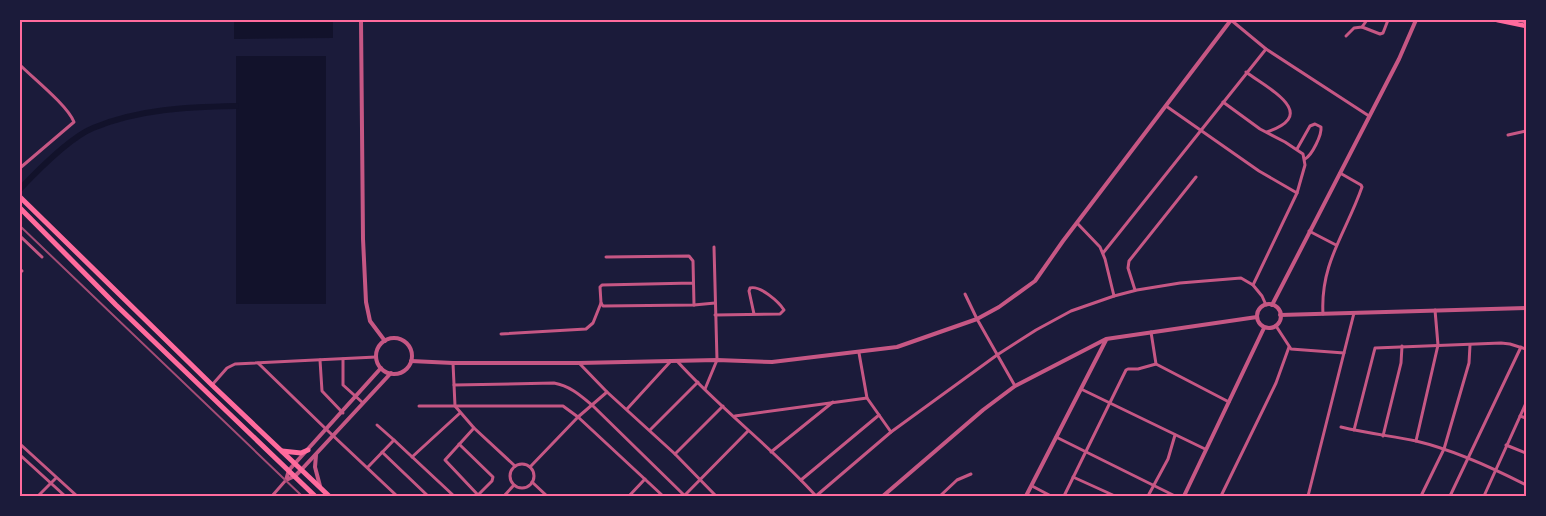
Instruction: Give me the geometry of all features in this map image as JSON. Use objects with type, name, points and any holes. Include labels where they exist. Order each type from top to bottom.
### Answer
[{"type":"highway","points":[[20,197],[212,385],[329,496]]},
{"type":"highway","points":[[20,208],[226,411],[316,496]]},
{"type":"highway","points":[[226,411],[232,404]]},
{"type":"highway","points":[[282,451],[298,454],[308,450]]},
{"type":"main road","points":[[1497,20],[1526,26]]},
{"type":"main road","points":[[1521,20],[1526,21]]},
{"type":"street","points":[[361,20],[363,239],[366,302],[370,321],[385,341]]},
{"type":"street","points":[[411,361],[453,363],[717,360],[772,362],[896,348],[977,319],[999,307],[1035,281],[1231,20],[1266,48],[1369,116]]},
{"type":"street","points":[[1362,27],[1367,20]]},
{"type":"street","points":[[1346,36],[1354,28],[1362,27],[1380,34],[1383,33],[1388,20]]},
{"type":"street","points":[[1269,305],[1399,60],[1416,20]]},
{"type":"street","points":[[1103,253],[1266,48]]},
{"type":"street","points":[[20,65],[62,106],[74,122],[20,168]]},
{"type":"street","points":[[1246,72],[1284,100],[1290,107],[1290,113],[1284,124],[1266,132]]},
{"type":"street","points":[[1223,102],[1266,132],[1303,154],[1305,159],[1297,193],[1253,285]]},
{"type":"street","points":[[1166,106],[1259,171],[1297,193]]},
{"type":"street","points":[[1296,150],[1310,126],[1315,124],[1321,127],[1321,133],[1309,157],[1305,159]]},
{"type":"street","points":[[1508,135],[1526,132]]},
{"type":"street","points":[[1323,314],[1324,280],[1336,245],[1362,188],[1361,185],[1340,172]]},
{"type":"street","points":[[1135,290],[1128,268],[1130,261],[1196,178]]},
{"type":"street","points":[[1077,223],[1097,242],[1103,253],[1114,296]]},
{"type":"street","points":[[1309,231],[1336,245]]},
{"type":"street","points":[[20,236],[42,257]]},
{"type":"street","points":[[705,389],[717,360],[714,246]]},
{"type":"street","points":[[606,257],[689,256],[693,259],[694,305]]},
{"type":"street","points":[[677,361],[816,496],[891,432],[997,354],[1071,311],[1135,290],[1180,282],[1241,278],[1253,285],[1269,305]]},
{"type":"street","points":[[501,334],[586,329],[593,323],[601,303],[600,287],[606,284],[694,283]]},
{"type":"street","points":[[715,315],[780,314],[784,310],[770,297],[756,287],[753,287],[749,291],[754,314]]},
{"type":"street","points":[[965,294],[1015,386]]},
{"type":"street","points":[[601,303],[603,306],[608,306],[715,303]]},
{"type":"street","points":[[1269,305],[1278,308],[1280,321],[1276,326],[1264,328],[1259,324],[1258,312],[1261,307],[1269,305]]},
{"type":"street","points":[[1280,315],[1526,308]]},
{"type":"street","points":[[1416,441],[1438,345],[1435,310]]},
{"type":"street","points":[[1308,496],[1354,313]]},
{"type":"street","points":[[883,496],[983,410],[1015,386],[1106,339],[1257,318]]},
{"type":"street","points":[[1276,326],[1289,347],[1297,351],[1344,353]]},
{"type":"street","points":[[1184,496],[1264,328]]},
{"type":"street","points":[[1151,332],[1156,364]]},
{"type":"street","points":[[397,338],[411,349],[409,366],[401,372],[391,373],[381,368],[376,357],[378,348],[385,341],[397,338]]},
{"type":"street","points":[[1026,496],[1106,339]]},
{"type":"street","points":[[1354,430],[1374,350],[1378,346],[1506,343],[1526,350]]},
{"type":"street","points":[[1421,496],[1444,449],[1469,363],[1470,344]]},
{"type":"street","points":[[1383,436],[1401,364],[1402,346]]},
{"type":"street","points":[[1221,496],[1276,383],[1289,347]]},
{"type":"street","points":[[1450,496],[1521,347]]},
{"type":"street","points":[[860,353],[866,398],[891,432]]},
{"type":"street","points":[[212,385],[230,365],[376,357]]},
{"type":"street","points":[[342,359],[343,385],[363,403]]},
{"type":"street","points":[[320,360],[322,391],[343,412]]},
{"type":"street","points":[[627,408],[670,362]]},
{"type":"street","points":[[258,363],[398,496]]},
{"type":"street","points":[[453,363],[455,406],[474,428],[515,466],[525,465],[530,467],[534,474],[532,482],[521,488],[514,485],[510,475],[515,466]]},
{"type":"street","points":[[579,363],[607,392],[627,408],[675,454],[716,496]]},
{"type":"street","points":[[1064,496],[1127,369],[1138,369],[1156,364],[1229,402]]},
{"type":"street","points":[[272,496],[286,480],[289,470],[357,397],[381,368]]},
{"type":"street","points":[[286,480],[295,476],[316,455],[391,373]]},
{"type":"street","points":[[650,430],[698,382]]},
{"type":"street","points":[[454,385],[554,383],[571,388],[592,405],[684,496],[748,431]]},
{"type":"street","points":[[1081,389],[1205,450]]},
{"type":"street","points":[[530,467],[578,417],[607,392]]},
{"type":"street","points":[[735,416],[866,398]]},
{"type":"street","points":[[771,452],[832,402]]},
{"type":"street","points":[[1484,496],[1526,403]]},
{"type":"street","points":[[419,406],[557,405],[566,408],[663,496]]},
{"type":"street","points":[[675,454],[723,406]]},
{"type":"street","points":[[412,457],[460,413]]},
{"type":"street","points":[[801,480],[879,415]]},
{"type":"street","points":[[1520,416],[1526,418]]},
{"type":"street","points":[[377,425],[454,496]]},
{"type":"street","points":[[1341,426],[1383,436],[1416,441],[1444,449],[1526,484]]},
{"type":"street","points":[[458,444],[493,477],[492,481],[478,496],[446,461],[446,457],[458,444],[474,428]]},
{"type":"street","points":[[1148,496],[1168,459],[1175,435]]},
{"type":"street","points":[[1056,437],[1175,496]]},
{"type":"street","points":[[368,467],[394,440]]},
{"type":"street","points":[[20,444],[77,496]]},
{"type":"street","points":[[1506,445],[1526,453]]},
{"type":"street","points":[[382,452],[428,496]]},
{"type":"street","points":[[20,455],[65,496]]},
{"type":"street","points":[[316,455],[315,467],[321,488]]},
{"type":"street","points":[[940,496],[957,480],[971,474]]},
{"type":"street","points":[[1073,477],[1115,496]]},
{"type":"street","points":[[38,496],[56,478]]},
{"type":"street","points":[[628,496],[645,479]]},
{"type":"street","points":[[532,482],[547,496]]},
{"type":"street","points":[[504,496],[514,485]]},
{"type":"street","points":[[1032,486],[1051,496]]},
{"type":"shaded area","points":[[234,20],[333,20],[333,38],[234,39]]},
{"type":"shaded area","points":[[236,56],[326,56],[326,304],[236,304]]},
{"type":"waterway","points":[[20,189],[64,147],[93,128],[128,117],[163,110],[236,106]]},
{"type":"railway","points":[[20,226],[302,496]]}]
